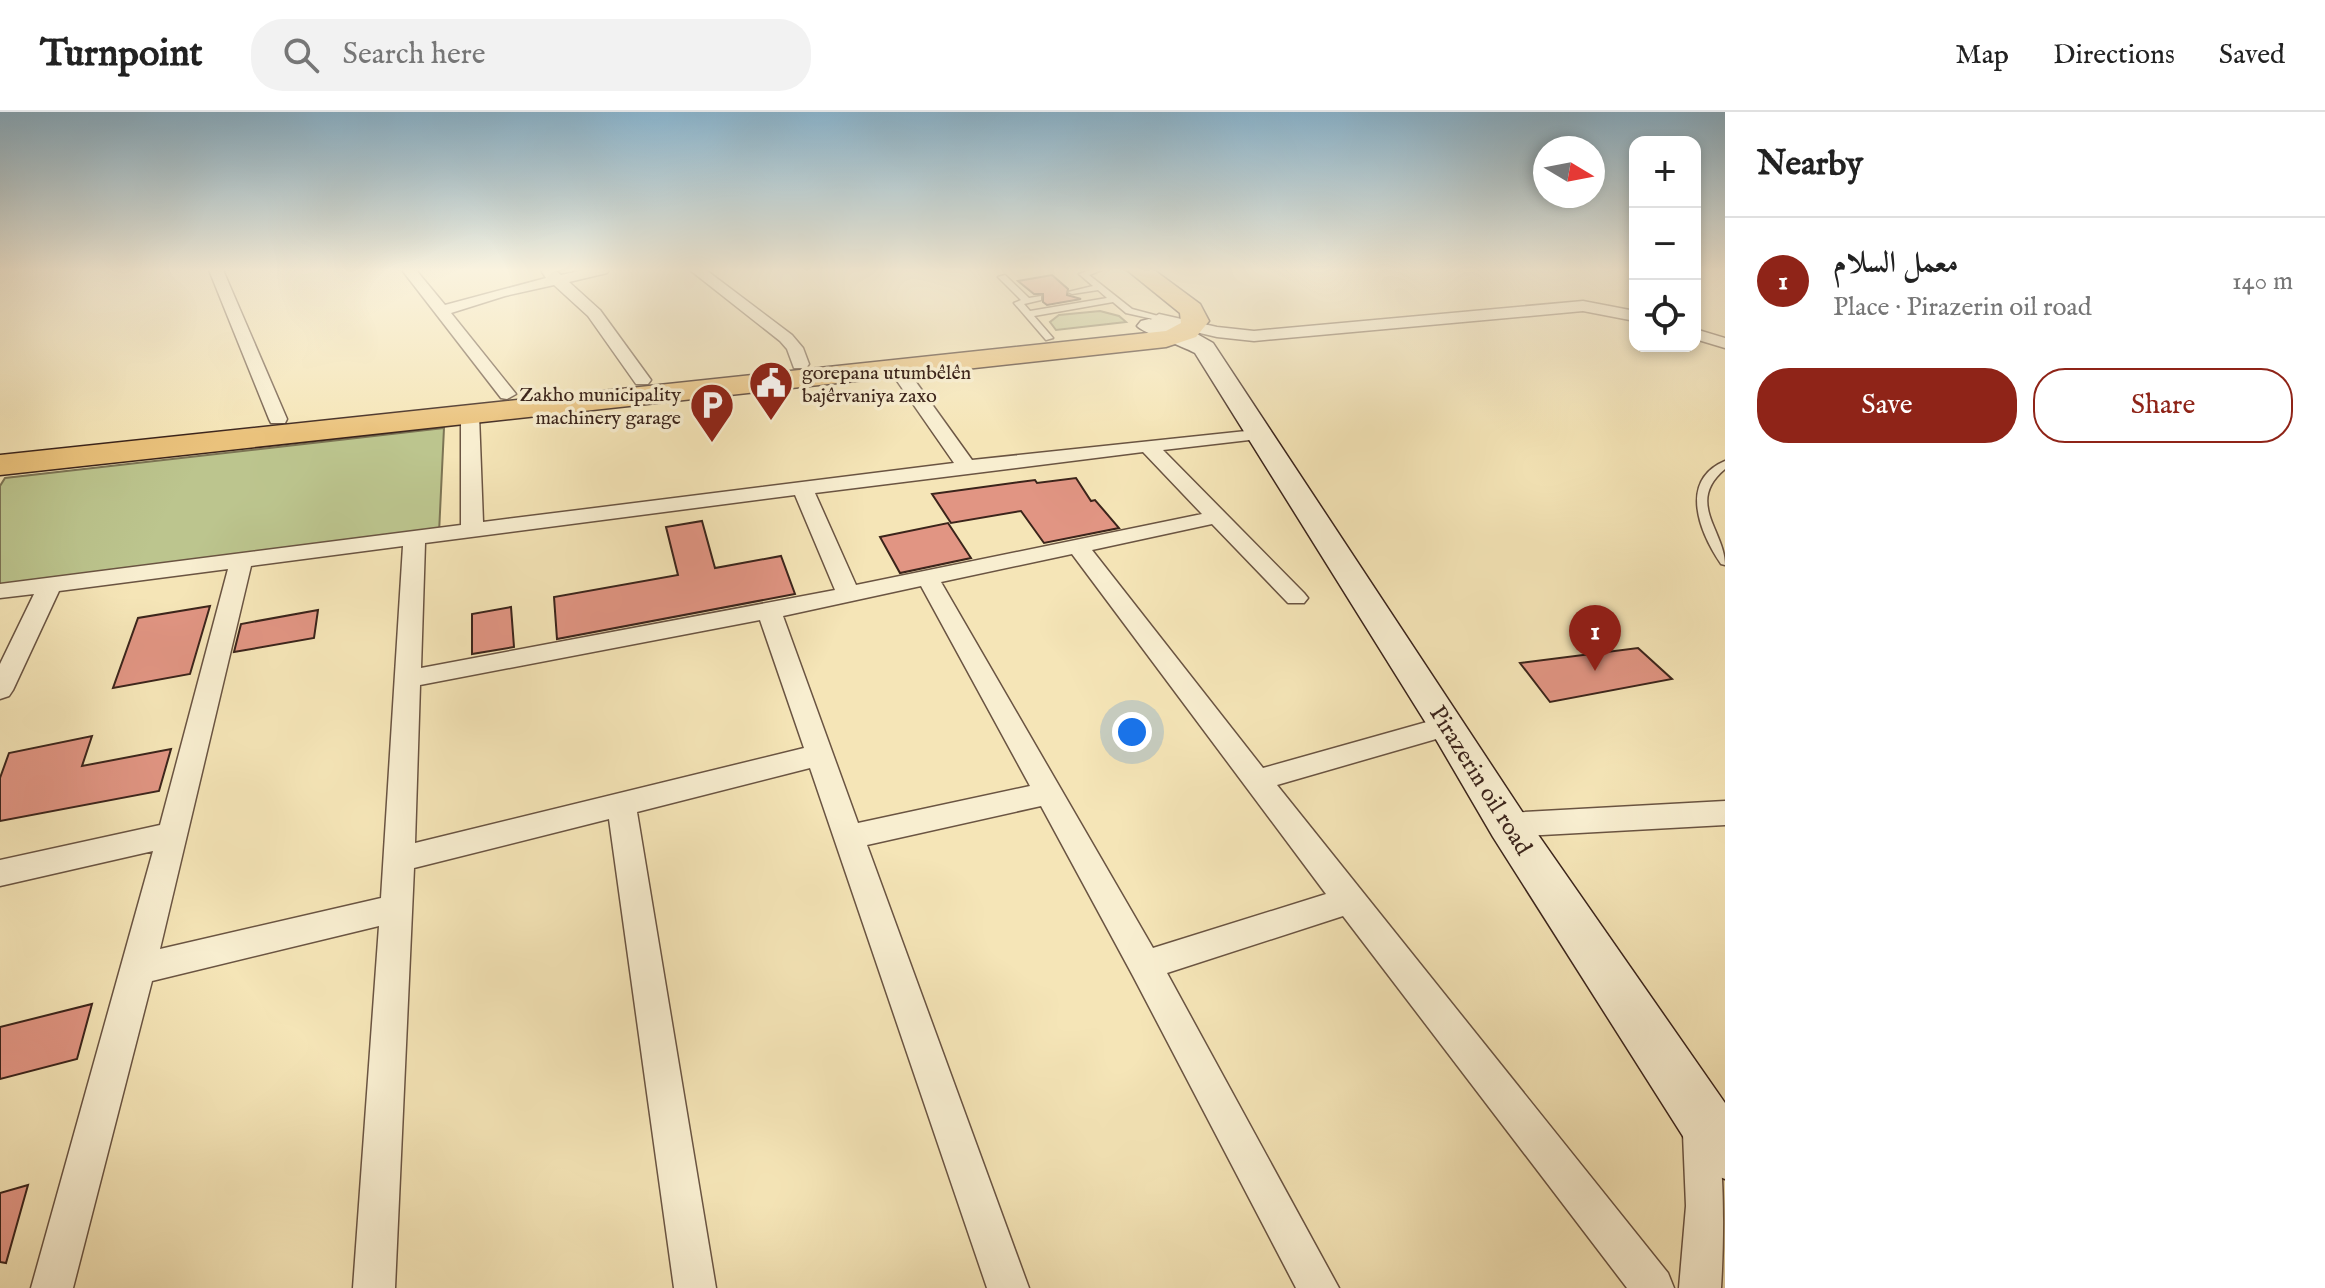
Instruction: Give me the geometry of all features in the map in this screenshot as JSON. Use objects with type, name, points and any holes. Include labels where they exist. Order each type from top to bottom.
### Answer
[{"type":"main road","points":[[0,449],[1171,326],[1166,339],[0,466]]},
{"type":"main road","name":"Pirazerin oil road","points":[[1171,326],[1202,345],[1448,726],[1508,825],[1713,1133]]},
{"type":"street","points":[[239,325],[278,419]]},
{"type":"street","points":[[452,325],[507,394]]},
{"type":"street","points":[[603,325],[642,380]]},
{"type":"street","points":[[769,325],[795,348],[800,364]]},
{"type":"street","points":[[1171,326],[1235,335],[1272,336],[1387,325]]},
{"type":"street","points":[[1701,336],[1725,343]]},
{"type":"street","points":[[897,368],[967,467]]},
{"type":"street","points":[[470,415],[472,531]]},
{"type":"street","points":[[0,591],[967,467],[1258,433]]},
{"type":"street","points":[[1148,446],[1296,598]]},
{"type":"street","points":[[803,489],[848,594]]},
{"type":"street","points":[[407,679],[769,611],[1217,517]]},
{"type":"street","points":[[374,1288],[414,538]]},
{"type":"street","points":[[1079,548],[1349,900],[1653,1288]]},
{"type":"street","points":[[52,1288],[139,969],[241,561]]},
{"type":"street","points":[[928,579],[1145,965],[1318,1288]]},
{"type":"street","points":[[0,690],[50,585]]},
{"type":"street","points":[[769,611],[1008,1288]]},
{"type":"street","points":[[1258,780],[1448,726]]},
{"type":"street","points":[[399,859],[820,755]]},
{"type":"street","points":[[849,837],[1048,793]]},
{"type":"street","points":[[622,806],[695,1288]]},
{"type":"street","points":[[1508,825],[1725,813]]},
{"type":"street","points":[[0,873],[171,835]]},
{"type":"street","points":[[1145,965],[1349,900]]},
{"type":"street","points":[[139,969],[396,908]]},
{"type":"street","name":"Pirazerin oil road","points":[[1700,1288],[1713,1133]]},
{"type":"lane","points":[[1038,325],[1049,338]]},
{"type":"lane","points":[[1725,464],[1707,478],[1702,502],[1703,518],[1710,537],[1725,561]]},
{"type":"green space","points":[[1052,325],[1101,325],[1056,330]]},
{"type":"green space","points":[[444,428],[439,533],[0,592],[0,486],[5,478]]},
{"type":"building","points":[[1076,478],[1091,501],[1095,500],[1119,528],[1044,543],[1021,511],[951,523],[932,494],[1035,480],[1037,483]]},
{"type":"building","points":[[702,521],[715,568],[781,556],[795,594],[557,639],[554,597],[678,575],[666,527]]},
{"type":"building","points":[[948,523],[971,558],[900,573],[880,537]]},
{"type":"building","points":[[210,606],[190,674],[113,688],[138,618]]},
{"type":"building","points":[[511,607],[514,647],[472,654],[472,614]]},
{"type":"building","points":[[318,610],[314,638],[234,652],[241,624]]},
{"type":"building","points":[[1638,648],[1672,679],[1550,702],[1520,663]]},
{"type":"building","points":[[92,736],[82,766],[171,749],[159,791],[0,821],[0,778],[9,753]]},
{"type":"building","points":[[92,1004],[77,1059],[0,1079],[0,1027]]},
{"type":"building","points":[[28,1185],[6,1263],[0,1262],[0,1193]]},
{"type":"place","name":"gorepana utumbêlên bajêrvaniya zaxo","points":[[771,422]]},
{"type":"place","name":"Zakho municipality machinery garage","points":[[712,444]]},
{"type":"place","name":"معمل السلام","points":[[1595,671]]}]
